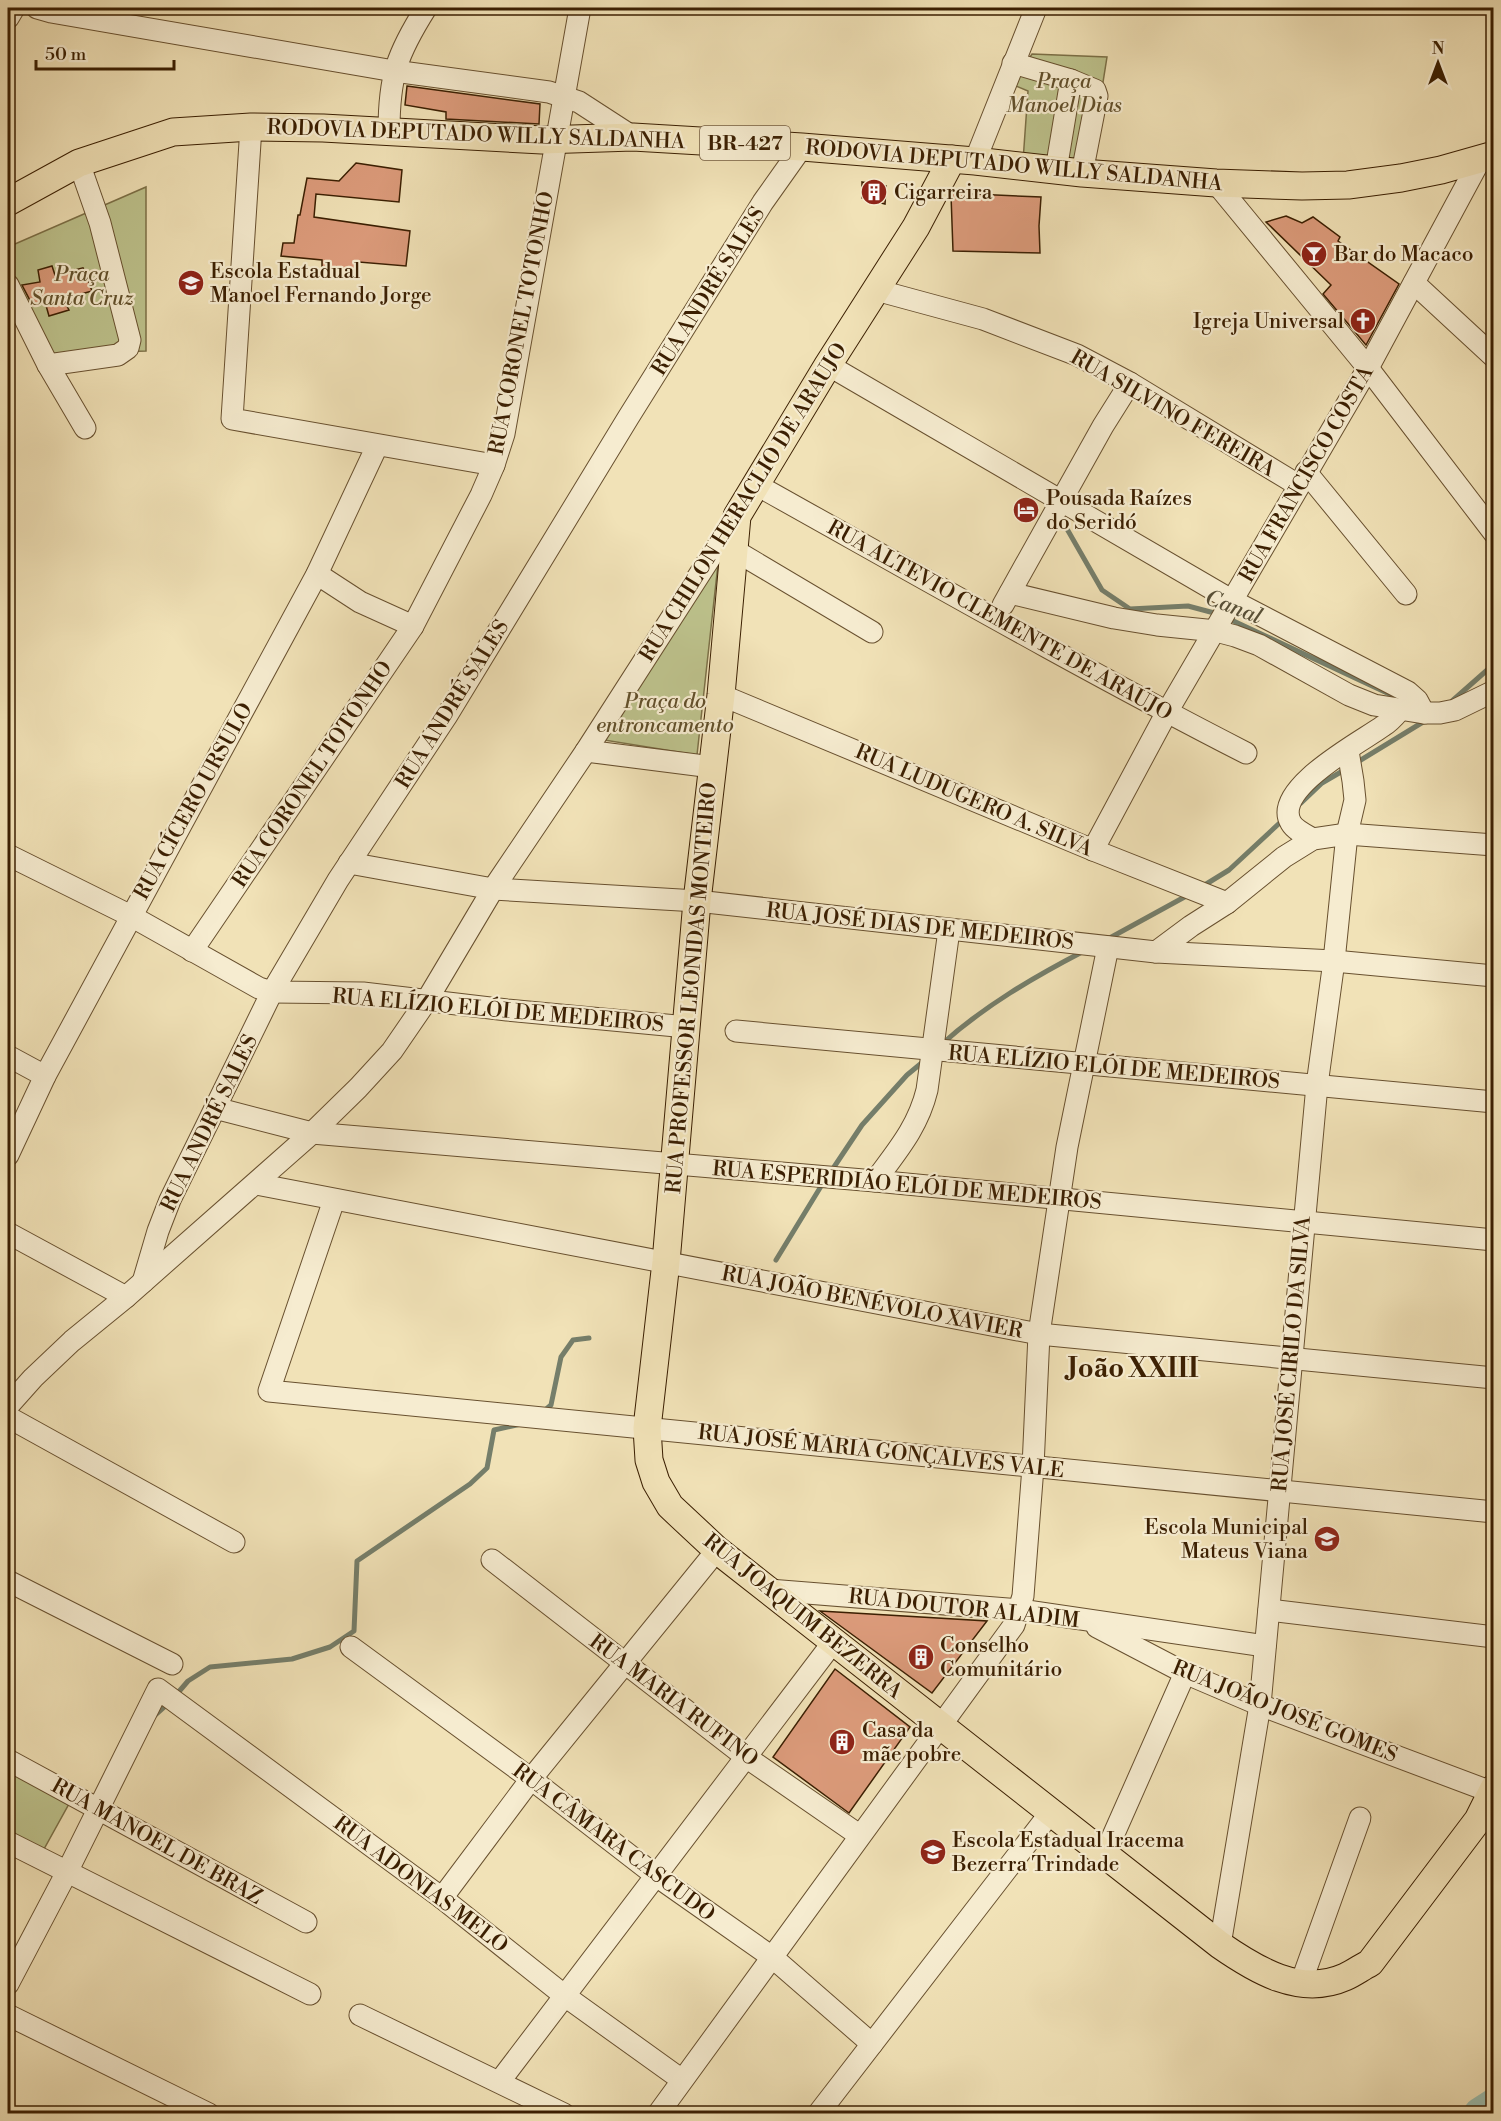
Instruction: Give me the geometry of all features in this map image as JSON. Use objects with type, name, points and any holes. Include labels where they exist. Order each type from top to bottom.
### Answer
[{"type":"main road","name":"RODOVIA DEPUTADO WILLY SALDANHA","points":[[8,202],[79,163],[173,132],[251,127],[323,128],[555,140],[633,136],[964,160],[1069,172],[1216,183],[1302,186],[1348,185],[1401,178],[1442,170],[1487,157]]},
{"type":"main road","name":"RUA CHILON HERACLIO DE ARAUJO","points":[[737,516],[828,365],[916,227],[964,160]]},
{"type":"main road","name":"RUA PROFESSOR LEONIDAS MONTEIRO","points":[[649,1460],[647,1428],[666,1262],[697,901],[721,695],[737,516]]},
{"type":"main road","name":"RUA JOAQUIM BEZERRA","points":[[649,1460],[656,1482],[670,1506],[717,1550],[1220,1945],[1253,1967],[1276,1977],[1301,1983],[1323,1983],[1344,1977],[1370,1963],[1478,1820],[1493,1791]]},
{"type":"street","points":[[8,18],[14,8]]},
{"type":"street","points":[[37,8],[394,71],[563,96],[579,102],[633,136]]},
{"type":"street","points":[[389,131],[389,97],[394,71],[401,51],[426,8]]},
{"type":"street","name":"RUA CORONEL TOTONHO","points":[[192,951],[413,626],[481,495],[494,465],[504,434],[580,8]]},
{"type":"street","points":[[964,160],[1013,63],[1036,8]]},
{"type":"street","points":[[1013,63],[1071,80],[1092,88],[1096,93],[1069,172]]},
{"type":"street","points":[[1069,172],[1071,80]]},
{"type":"street","points":[[251,127],[232,419],[494,465]]},
{"type":"street","name":"RUA ANDRÉ SALES","points":[[143,1282],[170,1200],[272,993],[349,863],[446,717],[763,202],[802,147]]},
{"type":"street","name":"RUA FRANCISCO COSTA","points":[[1093,850],[1167,712],[1368,368],[1487,157]]},
{"type":"street","points":[[48,365],[118,355],[128,348],[130,340],[100,223],[79,163]]},
{"type":"street","points":[[1216,183],[1368,368],[1494,533]]},
{"type":"street","points":[[1414,283],[1494,357]]},
{"type":"street","points":[[8,285],[48,365],[86,428]]},
{"type":"street","name":"RUA SILVINO FEREIRA","points":[[876,290],[983,319],[1077,355],[1302,479],[1406,594]]},
{"type":"street","points":[[828,365],[1233,601],[1408,692],[1417,700],[1424,713]]},
{"type":"street","points":[[994,618],[1130,383]]},
{"type":"street","name":"RUA CÍCERO URSULO","points":[[8,1155],[45,1076],[317,574],[377,446]]},
{"type":"street","name":"RUA ALTEVIO CLEMENTE DE ARAÚJO","points":[[755,484],[994,618],[1246,753]]},
{"type":"street","name":"RUA CHILON HERACLIO DE ARAUJO","points":[[126,1297],[312,1133],[392,1051],[427,1000],[494,889],[586,752],[737,516]]},
{"type":"street","points":[[734,550],[872,632]]},
{"type":"street","points":[[317,574],[360,602],[413,626]]},
{"type":"street","points":[[1010,593],[1114,618],[1216,631],[1259,645],[1349,695],[1374,705],[1424,713],[1440,713],[1455,710],[1494,692]]},
{"type":"street","name":"RUA LUDUGERO A. SILVA","points":[[721,695],[1093,850],[1227,903]]},
{"type":"street","points":[[1313,839],[1292,826],[1288,810],[1296,791],[1312,776],[1386,724],[1400,710]]},
{"type":"street","name":"RUA JOSÉ CIRILO DA SILVA","points":[[1220,1945],[1260,1705],[1317,1086],[1334,961],[1347,834],[1354,800],[1348,751]]},
{"type":"street","points":[[586,752],[712,767]]},
{"type":"street","points":[[1156,952],[1227,903],[1284,857],[1313,839],[1347,834],[1494,845]]},
{"type":"street","points":[[8,855],[131,916],[259,988],[272,993]]},
{"type":"street","name":"RUA JOSÉ DIAS DE MEDEIROS","points":[[349,863],[494,889],[697,901],[1156,952],[1334,961],[1494,976]]},
{"type":"street","points":[[875,1181],[914,1128],[922,1110],[927,1090],[949,930]]},
{"type":"street","points":[[658,2114],[859,1835],[942,1726],[1014,1625],[1020,1610],[1033,1467],[1039,1334],[1058,1200],[1108,947]]},
{"type":"street","name":"RUA ELÍZIO ELÓI DE MEDEIROS","points":[[272,993],[363,993],[593,1020],[687,1028]]},
{"type":"street","name":"RUA ELÍZIO ELÓI DE MEDEIROS","points":[[735,1031],[1494,1102]]},
{"type":"street","points":[[8,1056],[45,1076]]},
{"type":"street","name":"RUA ESPERIDIÃO ELÓI DE MEDEIROS","points":[[215,1108],[312,1133],[875,1181],[1494,1240]]},
{"type":"street","name":"RUA JOÃO BENÉVOLO XAVIER","points":[[256,1184],[1039,1334],[1494,1378]]},
{"type":"street","name":"RUA JOSÉ MARIA GONÇALVES VALE","points":[[334,1200],[269,1391],[1494,1512]]},
{"type":"street","points":[[8,1233],[126,1297],[72,1341],[33,1378],[8,1406]]},
{"type":"street","points":[[8,1417],[234,1542]]},
{"type":"street","points":[[442,1898],[531,1779],[717,1550]]},
{"type":"street","name":"RUA MARIA RUFINO","points":[[492,1560],[746,1757],[859,1835]]},
{"type":"street","points":[[8,1581],[172,1664]]},
{"type":"street","name":"RUA DOUTOR ALADIM","points":[[769,1590],[1020,1610],[1265,1646]]},
{"type":"street","points":[[1269,1610],[1494,1637]]},
{"type":"street","name":"RUA JOÃO JOSÉ GOMES","points":[[1083,1620],[1185,1673],[1260,1705],[1493,1791]]},
{"type":"street","points":[[500,2081],[834,1641]]},
{"type":"street","name":"RUA CÂMARA CASCUDO","points":[[351,1647],[531,1779],[655,1875],[772,1957],[872,2044]]},
{"type":"street","points":[[1105,1854],[1185,1673]]},
{"type":"street","name":"RUA ADONIAS MELO","points":[[99,1808],[158,1689],[442,1898],[565,1996],[682,2080]]},
{"type":"street","name":"RUA MANOEL DE BRAZ","points":[[8,1760],[306,1922]]},
{"type":"street","points":[[8,1984],[99,1808]]},
{"type":"street","points":[[818,2114],[1051,1812]]},
{"type":"street","points":[[1301,1983],[1360,1818]]},
{"type":"street","points":[[8,1842],[310,1994]]},
{"type":"street","points":[[8,2015],[209,2114]]},
{"type":"street","points":[[360,2015],[564,2114]]},
{"type":"green space","name":"Praça Manoel Dias","points":[[1032,54],[1107,57],[1090,164],[1023,161],[1028,91],[1011,84]]},
{"type":"green space","name":"Praça Santa Cruz","points":[[146,187],[146,351],[43,354],[8,272],[8,247]]},
{"type":"green space","name":"Praça do entroncamento","points":[[718,564],[697,755],[604,740]]},
{"type":"green space","points":[[8,1772],[70,1802],[44,1849],[8,1831]]},
{"type":"building","points":[[407,86],[540,104],[539,124],[446,119],[446,112],[405,105]]},
{"type":"building","points":[[356,163],[402,170],[399,202],[316,194],[314,217],[410,231],[406,266],[359,262],[359,272],[322,268],[322,260],[281,256],[283,243],[294,243],[307,178],[339,181]]},
{"type":"building","name":"Cigarreira","points":[[862,182],[886,186],[885,204],[862,198]]},
{"type":"building","points":[[952,193],[1041,197],[1040,253],[953,251]]},
{"type":"building","points":[[1286,216],[1302,223],[1313,217],[1340,237],[1338,241],[1399,284],[1366,345],[1323,294],[1331,285],[1266,222]]},
{"type":"building","points":[[52,266],[55,275],[83,268],[92,291],[63,299],[69,310],[49,316],[45,302],[33,306],[22,285],[40,282],[38,270]]},
{"type":"building","name":"Conselho Comunitário","points":[[820,1611],[987,1621],[932,1693]]},
{"type":"building","name":"Casa da mãe pobre","points":[[835,1669],[910,1727],[849,1813],[773,1757]]},
{"type":"waterway","name":"Canal","points":[[1059,515],[1102,590],[1130,609],[1188,606],[1218,614]]},
{"type":"waterway","name":"Canal","points":[[1227,618],[1400,699]]},
{"type":"waterway","name":"Canal","points":[[1452,701],[1494,664]]},
{"type":"waterway","points":[[1356,763],[1428,719]]},
{"type":"waterway","points":[[1301,803],[1322,783],[1346,769]]},
{"type":"waterway","points":[[1203,886],[1229,870],[1285,818]]},
{"type":"waterway","points":[[1106,940],[1190,894]]},
{"type":"waterway","points":[[942,1044],[1010,993],[1084,951]]},
{"type":"waterway","points":[[830,1173],[862,1125],[907,1075],[924,1061]]},
{"type":"waterway","points":[[776,1260],[823,1183]]},
{"type":"waterway","points":[[544,1411],[551,1405],[561,1357],[573,1340],[589,1338]]},
{"type":"waterway","points":[[176,1695],[188,1681],[210,1667],[292,1659],[330,1647],[354,1631],[357,1561],[470,1484],[487,1468],[494,1430],[521,1424]]},
{"type":"waterway","points":[[152,1718],[170,1702]]},
{"type":"waterway","points":[[1480,2114],[1494,2105]]},
{"type":"place","name":"Cigarreira","points":[[874,192]]},
{"type":"place","name":"Bar do Macaco","points":[[1314,254]]},
{"type":"place","name":"Escola Estadual Manoel Fernando Jorge","points":[[191,283]]},
{"type":"place","name":"Igreja Universal","points":[[1363,321]]},
{"type":"place","name":"Pousada Raízes do Seridó","points":[[1026,510]]},
{"type":"place","name":"Escola Municipal Mateus Viana","points":[[1327,1539]]},
{"type":"place","name":"Conselho Comunitário","points":[[921,1657]]},
{"type":"place","name":"Casa da mãe pobre","points":[[842,1742]]},
{"type":"place","name":"Escola Estadual Iracema Bezerra Trindade","points":[[933,1852]]},
{"type":"district","name":"João XXIII","points":[[1133,1368]]}]
